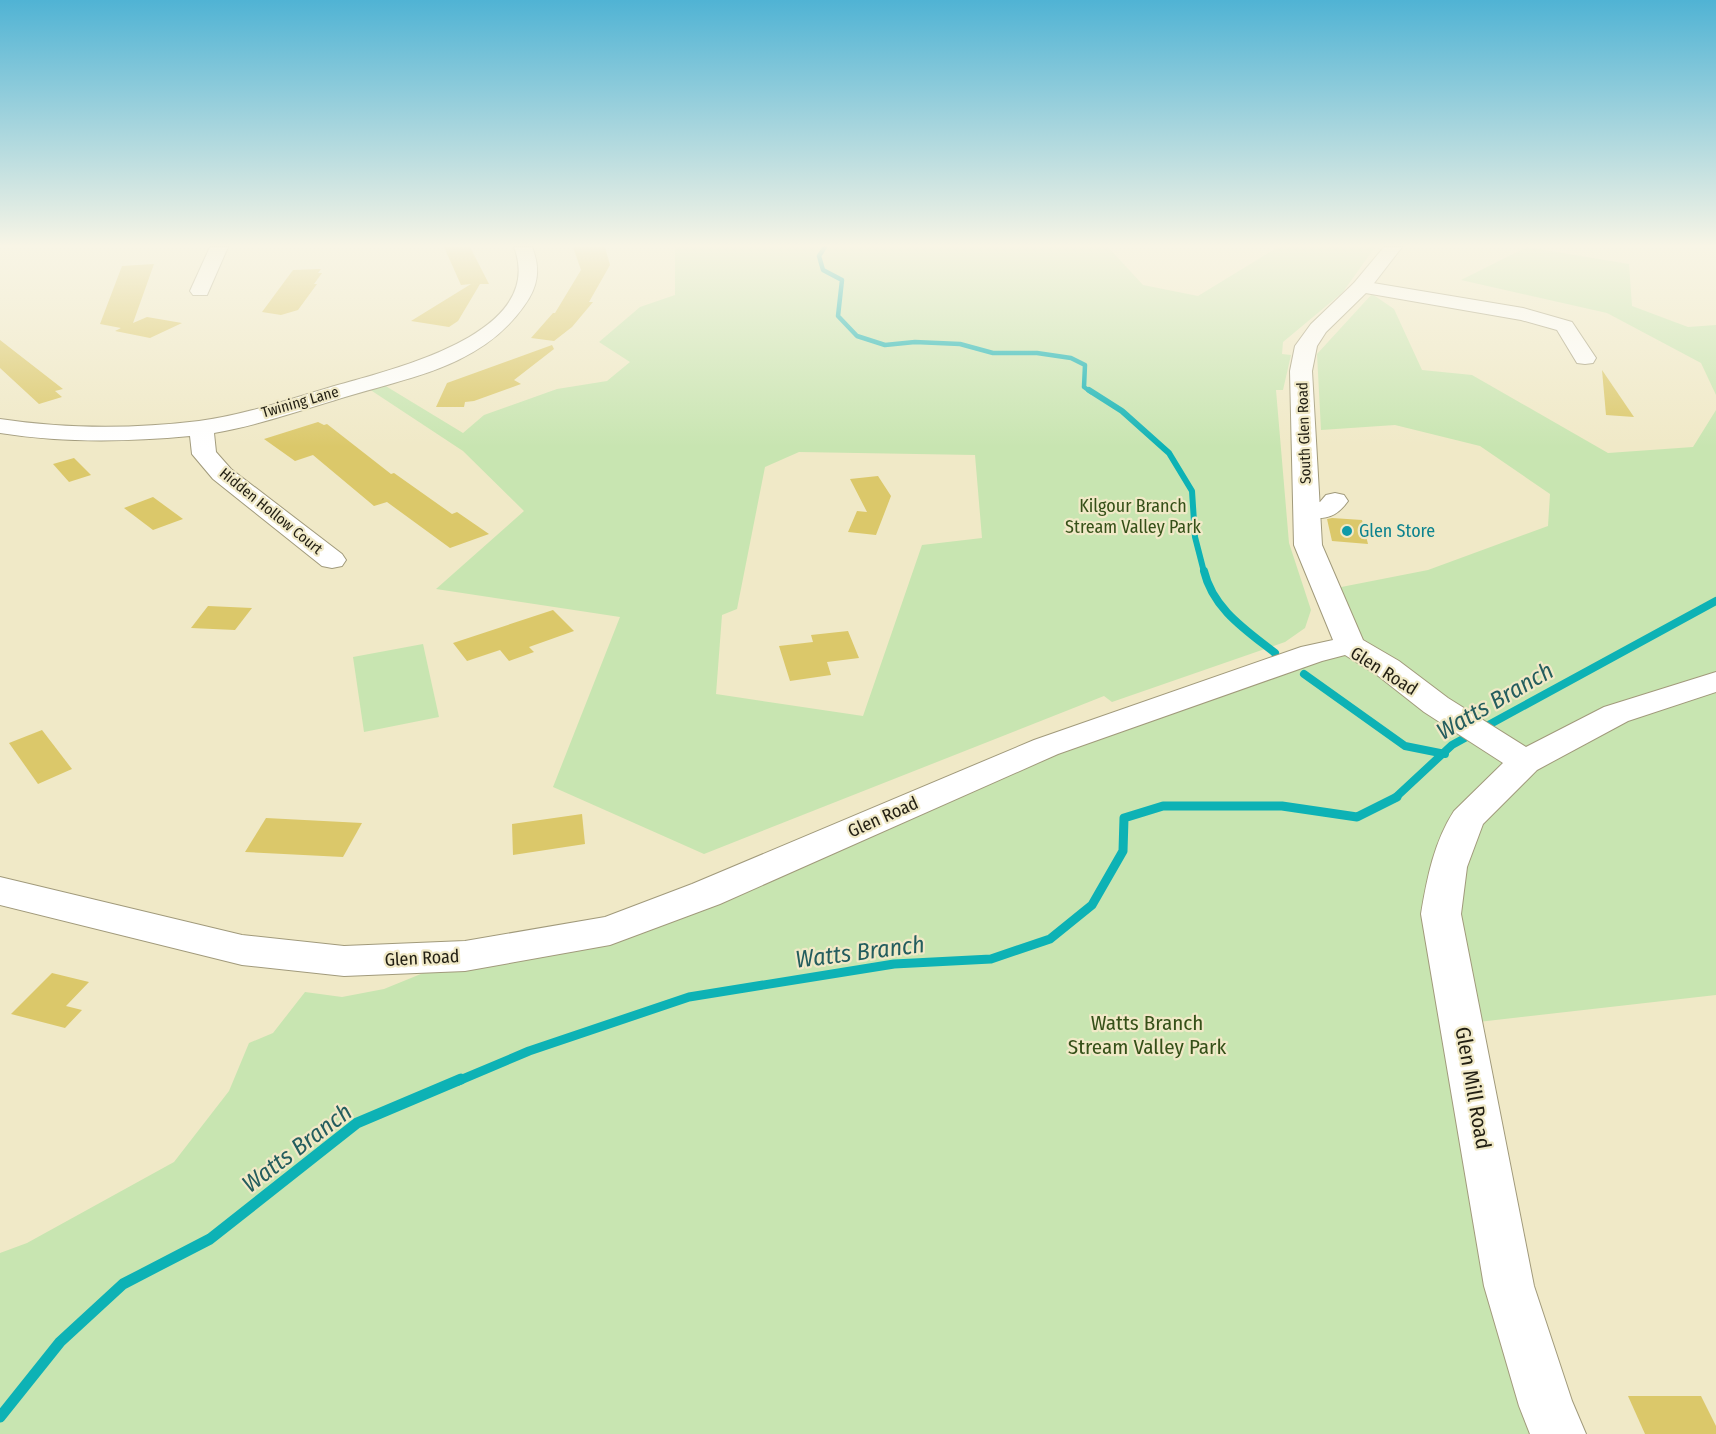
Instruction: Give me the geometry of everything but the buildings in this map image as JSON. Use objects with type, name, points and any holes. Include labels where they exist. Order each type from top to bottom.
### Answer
[{"type":"main road","name":"Twining Lane","points":[[0,426],[61,434],[115,435],[201,428],[276,410],[439,362],[479,341],[508,314]]},
{"type":"main road","name":"South Glen Road","points":[[1332,314],[1318,328],[1306,346],[1301,371],[1308,545],[1350,645]]},
{"type":"main road","points":[[1523,314],[1564,326],[1585,358]]},
{"type":"main road","name":"Hidden Hollow Court","points":[[201,428],[204,454],[222,474],[332,560]]},
{"type":"main road","points":[[1307,509],[1327,510],[1335,501]]},
{"type":"main road","name":"Glen Road","points":[[0,891],[242,950],[344,961],[465,956],[610,931],[706,894],[1046,747],[1312,654],[1350,645],[1388,668],[1436,705],[1510,753]]},
{"type":"main road","points":[[1510,753],[1616,714],[1716,682]]},
{"type":"main road","name":"Glen Mill Road","points":[[1510,753],[1467,819],[1448,867],[1441,914],[1509,1286],[1546,1406],[1558,1434]]},
{"type":"green space","name":"Kilgour Branch Stream Valley Park","points":[[632,314],[1317,314],[1283,342],[1282,354],[1291,355],[1283,390],[1276,390],[1289,543],[1311,610],[1305,628],[1285,642],[1112,702],[1104,696],[704,854],[553,787],[620,617],[436,589],[524,511],[463,451],[369,389],[384,385],[463,433],[484,415],[557,389],[607,381],[630,362],[599,342]],"holes":[[[799,452],[975,455],[982,538],[922,545],[863,716],[716,694],[722,615],[737,609],[765,467]]]},
{"type":"green space","name":"Watts Branch Stream Valley Park","points":[[1354,314],[1396,314],[1422,370],[1472,375],[1608,453],[1693,447],[1716,410],[1716,995],[1461,1024],[1546,1434],[0,1434],[0,1253],[27,1243],[174,1162],[229,1091],[249,1043],[273,1033],[305,992],[342,997],[384,989],[465,956],[610,931],[974,777],[1350,645],[1326,590],[1428,570],[1548,526],[1550,494],[1480,446],[1395,425],[1321,430],[1317,354]]},
{"type":"green space","points":[[1609,314],[1653,314],[1688,327],[1716,325],[1716,395],[1701,363]]},
{"type":"green space","points":[[423,644],[439,717],[364,732],[353,657]]},
{"type":"waterway","points":[[838,314],[857,336],[885,345],[915,342],[960,344],[993,353],[1037,353],[1071,358],[1085,365],[1084,387],[1091,392]]},
{"type":"waterway","points":[[1089,390],[1122,411],[1169,453],[1192,491],[1195,537],[1204,572]]},
{"type":"waterway","points":[[1204,571],[1208,584],[1223,608],[1242,627],[1275,653]]},
{"type":"waterway","name":"Watts Branch","points":[[1483,728],[1716,601]]},
{"type":"waterway","points":[[1304,674],[1405,746],[1443,754]]},
{"type":"waterway","name":"Watts Branch","points":[[1443,754],[1452,745],[1472,734]]},
{"type":"waterway","name":"Watts Branch","points":[[1395,798],[1443,754]]},
{"type":"waterway","name":"Watts Branch","points":[[458,1081],[529,1051],[689,997],[894,964],[991,959],[1050,939],[1092,905],[1123,851],[1124,818],[1163,806],[1282,806],[1357,817],[1395,798]]},
{"type":"waterway","name":"Watts Branch","points":[[0,1417],[60,1342],[123,1284],[210,1239],[357,1123],[461,1079]]},
{"type":"place","name":"Glen Store","points":[[1347,531]]}]
